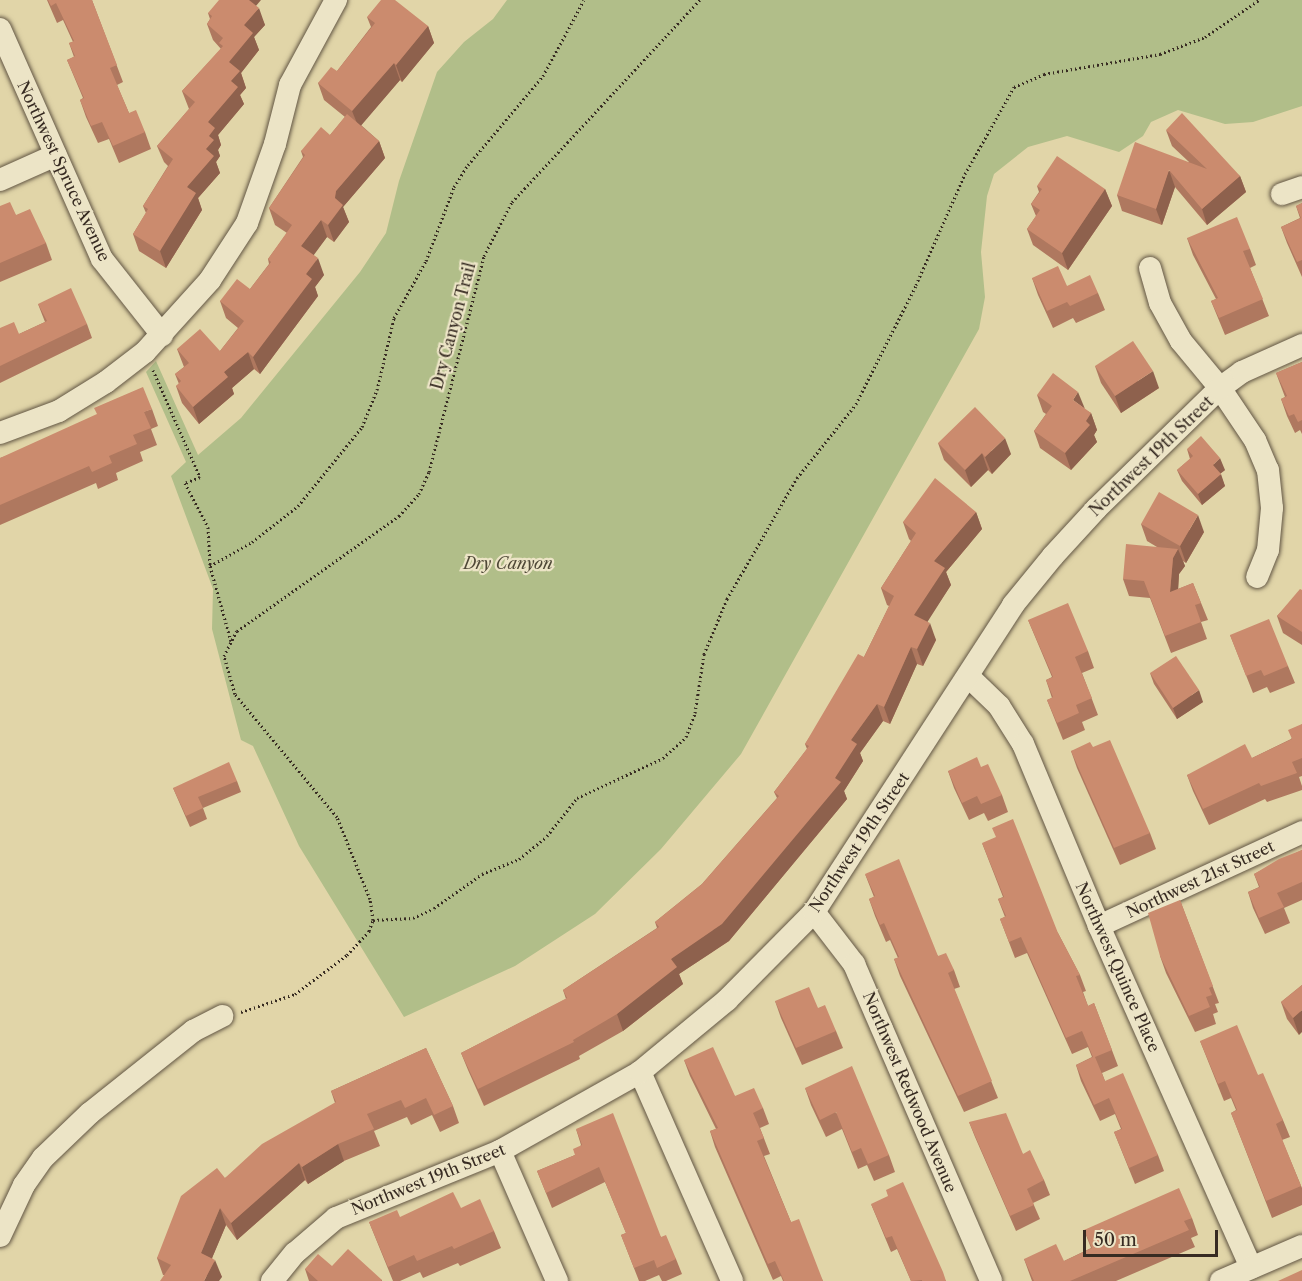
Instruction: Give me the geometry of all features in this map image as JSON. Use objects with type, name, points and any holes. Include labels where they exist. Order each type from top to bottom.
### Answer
[{"type":"street","points":[[0,433],[59,411],[145,352],[210,280],[247,222],[275,144],[290,85],[336,0]]},
{"type":"street","name":"Northwest Spruce Avenue","points":[[0,29],[102,259],[162,334]]},
{"type":"street","points":[[0,180],[56,155]]},
{"type":"street","points":[[1150,268],[1160,303],[1181,341],[1220,388],[1255,440],[1268,470],[1272,508],[1268,550],[1257,578]]},
{"type":"street","name":"Northwest 19th Street","points":[[272,1281],[295,1253],[336,1218],[500,1151],[640,1072],[727,1000],[814,912],[969,677],[1013,605],[1053,556],[1096,509],[1220,388],[1242,372],[1302,345]]},
{"type":"street","name":"Northwest Quince Place","points":[[969,677],[999,706],[1023,744],[1099,926],[1251,1268]]},
{"type":"street","name":"Northwest 21st Street","points":[[1099,926],[1302,832]]},
{"type":"street","name":"Northwest Redwood Avenue","points":[[814,912],[854,964],[991,1281]]},
{"type":"street","points":[[0,1236],[24,1185],[43,1158],[90,1113],[193,1031],[222,1016]]},
{"type":"street","points":[[640,1072],[732,1281]]},
{"type":"street","points":[[500,1151],[556,1281]]},
{"type":"street","points":[[1221,1281],[1302,1246]]},
{"type":"path","points":[[210,566],[252,542],[298,506],[362,427],[377,390],[394,318],[426,261],[454,187],[468,165],[543,76],[584,0]]},
{"type":"path","name":"Dry Canyon Trail","points":[[231,641],[237,631],[399,516],[419,494],[429,472],[484,256],[512,202],[700,0]]},
{"type":"path","points":[[373,920],[413,918],[434,908],[482,874],[519,859],[547,836],[577,798],[663,758],[686,737],[695,713],[704,654],[726,599],[796,478],[856,404],[916,285],[965,174],[1000,106],[1014,87],[1044,74],[1160,54],[1205,37],[1259,0]]},
{"type":"path","points":[[145,352],[200,477],[185,483],[208,527],[210,566],[231,641],[224,656],[235,694],[337,817],[370,899],[373,920],[369,931],[347,955],[295,994],[265,1007],[222,1016]]},
{"type":"green space","name":"Dry Canyon","points":[[507,0],[1302,0],[1302,106],[1253,122],[1225,124],[1178,110],[1151,122],[1143,136],[1119,152],[1067,136],[1028,147],[994,174],[987,196],[981,252],[985,297],[979,329],[741,754],[661,849],[595,914],[515,966],[404,1017],[299,846],[253,746],[241,740],[212,629],[213,589],[171,476],[186,462],[146,372],[156,361],[198,455],[241,418],[360,272],[386,233],[399,181],[437,72],[464,42],[493,19]]},
{"type":"building","points":[[48,0],[92,0],[117,65],[110,68],[129,113],[136,110],[145,132],[113,146],[102,122],[91,126],[80,100],[84,98],[67,60],[75,56],[69,43],[74,41],[56,3],[51,6]]},
{"type":"building","points":[[219,0],[249,0],[259,8],[244,25],[253,33],[229,62],[240,71],[231,81],[238,87],[208,122],[215,128],[209,136],[214,140],[206,149],[214,156],[187,187],[196,193],[160,251],[133,234],[148,209],[143,206],[173,159],[157,146],[195,102],[182,91],[223,46],[219,43],[223,38],[207,24],[212,16],[208,13]]},
{"type":"building","points":[[381,0],[395,0],[428,26],[396,65],[394,63],[352,111],[318,83],[331,67],[337,71],[375,23],[367,17]]},
{"type":"building","points":[[1182,113],[1240,176],[1202,209],[1169,170],[1156,209],[1117,195],[1135,142],[1207,169],[1166,130]]},
{"type":"building","points":[[347,114],[379,141],[336,191],[335,198],[343,205],[328,225],[321,220],[301,246],[318,258],[306,274],[312,279],[253,357],[248,352],[224,372],[228,377],[193,407],[176,386],[181,381],[175,374],[189,363],[177,349],[200,329],[220,351],[244,321],[220,301],[237,279],[250,289],[271,262],[268,259],[292,225],[269,208],[305,155],[301,151],[321,127],[330,135]]},
{"type":"building","points":[[1057,156],[1105,189],[1062,253],[1027,229],[1040,210],[1031,204],[1042,189],[1037,186]]},
{"type":"building","points":[[10,202],[16,215],[30,209],[46,243],[0,263],[0,206]]},
{"type":"building","points":[[1302,203],[1302,260],[1297,262],[1281,227],[1301,218],[1296,206]]},
{"type":"building","points":[[1237,217],[1250,249],[1243,251],[1263,299],[1219,318],[1211,301],[1218,298],[1187,238]]},
{"type":"building","points":[[1058,266],[1067,286],[1090,275],[1098,293],[1070,306],[1067,302],[1047,311],[1032,278]]},
{"type":"building","points":[[71,288],[87,324],[0,366],[0,328],[14,322],[19,334],[47,321],[38,304]]},
{"type":"building","points":[[1133,341],[1153,371],[1115,396],[1095,366]]},
{"type":"building","points":[[1302,362],[1302,420],[1298,422],[1294,414],[1289,416],[1281,399],[1287,396],[1276,373]]},
{"type":"building","points":[[1053,373],[1078,392],[1073,400],[1091,413],[1086,421],[1090,425],[1065,453],[1034,431],[1052,406],[1037,395]]},
{"type":"building","points":[[143,387],[152,409],[144,412],[151,428],[133,435],[137,444],[109,456],[112,463],[92,472],[89,466],[0,505],[0,458],[97,414],[94,408]]},
{"type":"building","points":[[975,407],[1005,438],[985,457],[982,453],[965,470],[938,443]]},
{"type":"building","points":[[1201,436],[1220,458],[1213,465],[1221,474],[1198,494],[1177,470],[1193,456],[1187,449]]},
{"type":"building","points":[[935,478],[976,512],[934,561],[945,568],[914,615],[930,623],[917,649],[911,647],[884,707],[877,704],[851,740],[857,744],[835,778],[841,782],[722,924],[671,959],[677,967],[617,1014],[573,1040],[574,1042],[478,1089],[461,1053],[567,998],[563,990],[659,927],[655,922],[702,884],[779,796],[774,792],[809,746],[805,744],[858,654],[864,657],[894,596],[881,588],[916,533],[903,522]]},
{"type":"building","points":[[1159,492],[1198,515],[1180,546],[1141,524]]},
{"type":"building","points":[[1126,544],[1178,549],[1173,558],[1170,592],[1193,583],[1201,603],[1195,605],[1201,622],[1165,636],[1144,581],[1123,579]]},
{"type":"building","points":[[1300,589],[1302,590],[1302,632],[1277,616]]},
{"type":"building","points":[[1068,603],[1088,651],[1075,657],[1092,698],[1076,705],[1079,713],[1057,723],[1047,700],[1053,697],[1046,680],[1053,677],[1028,620]]},
{"type":"building","points":[[1269,619],[1288,666],[1264,676],[1261,670],[1246,676],[1230,635]]},
{"type":"building","points":[[1176,656],[1199,690],[1173,708],[1150,673]]},
{"type":"building","points":[[1302,724],[1302,758],[1292,762],[1297,773],[1261,786],[1259,783],[1203,809],[1187,775],[1245,744],[1252,758],[1292,739],[1288,730]]},
{"type":"building","points":[[1110,740],[1150,833],[1114,848],[1071,751],[1090,742],[1093,747]]},
{"type":"building","points":[[977,757],[981,767],[988,764],[1002,795],[981,804],[977,796],[962,803],[948,771]]},
{"type":"building","points":[[229,762],[237,781],[198,797],[203,808],[186,816],[173,788]]},
{"type":"building","points":[[1013,819],[1058,933],[1080,975],[1076,976],[1088,1006],[1094,1003],[1112,1050],[1095,1057],[1105,1081],[1123,1073],[1158,1155],[1129,1168],[1114,1132],[1122,1129],[1109,1098],[1094,1105],[1076,1065],[1093,1057],[1082,1031],[1066,1038],[1021,937],[1009,942],[1000,919],[1006,916],[998,899],[1004,897],[982,843],[996,837],[992,828]]},
{"type":"building","points":[[1302,850],[1302,882],[1277,893],[1284,907],[1259,918],[1248,892],[1260,887],[1254,874],[1279,859]]},
{"type":"building","points":[[899,859],[938,956],[946,953],[954,970],[948,973],[992,1081],[958,1096],[894,959],[899,957],[884,923],[880,925],[869,899],[875,896],[865,874]]},
{"type":"building","points":[[1180,900],[1213,986],[1209,988],[1212,995],[1206,997],[1210,1007],[1189,1016],[1160,956],[1148,913]]},
{"type":"building","points":[[1302,985],[1302,1010],[1293,1018],[1281,1002]]},
{"type":"building","points":[[809,987],[818,1008],[825,1005],[836,1031],[796,1048],[775,1001]]},
{"type":"building","points":[[1237,1025],[1258,1075],[1263,1073],[1283,1120],[1276,1124],[1301,1186],[1266,1201],[1231,1113],[1237,1110],[1225,1081],[1218,1084],[1200,1041]]},
{"type":"building","points":[[713,1047],[735,1096],[754,1088],[763,1108],[753,1113],[764,1138],[757,1141],[791,1222],[799,1219],[823,1281],[784,1281],[775,1261],[768,1264],[710,1131],[718,1128],[684,1060]]},
{"type":"building","points":[[426,1048],[453,1106],[434,1115],[426,1098],[405,1108],[401,1100],[367,1114],[374,1129],[338,1144],[302,1167],[299,1163],[231,1223],[220,1208],[201,1253],[215,1260],[204,1281],[160,1281],[171,1265],[157,1258],[181,1196],[217,1168],[225,1178],[262,1144],[336,1102],[331,1091]]},
{"type":"building","points":[[852,1066],[889,1155],[868,1164],[861,1148],[852,1152],[836,1112],[820,1120],[805,1088]]},
{"type":"building","points":[[613,1113],[661,1237],[666,1235],[676,1259],[657,1268],[654,1260],[634,1268],[621,1235],[626,1233],[599,1167],[546,1193],[537,1171],[575,1155],[573,1149],[582,1145],[576,1129]]},
{"type":"building","points":[[1006,1113],[1023,1154],[1030,1150],[1044,1180],[1027,1189],[1034,1205],[1010,1216],[969,1122]]},
{"type":"building","points":[[903,1182],[946,1281],[911,1281],[892,1236],[886,1238],[871,1204],[888,1196],[886,1190]]},
{"type":"building","points":[[1179,1188],[1192,1218],[1184,1221],[1189,1230],[1070,1281],[1034,1281],[1024,1259],[1056,1244],[1064,1261],[1092,1248],[1084,1230]]},
{"type":"building","points":[[453,1192],[461,1208],[480,1199],[494,1231],[454,1249],[452,1246],[417,1261],[414,1255],[388,1267],[369,1222],[397,1210],[400,1217]]},
{"type":"building","points":[[348,1249],[382,1280],[318,1281],[305,1269],[318,1254],[332,1266]]},
{"type":"building","points":[[1302,1270],[1302,1281],[1278,1281]]}]
